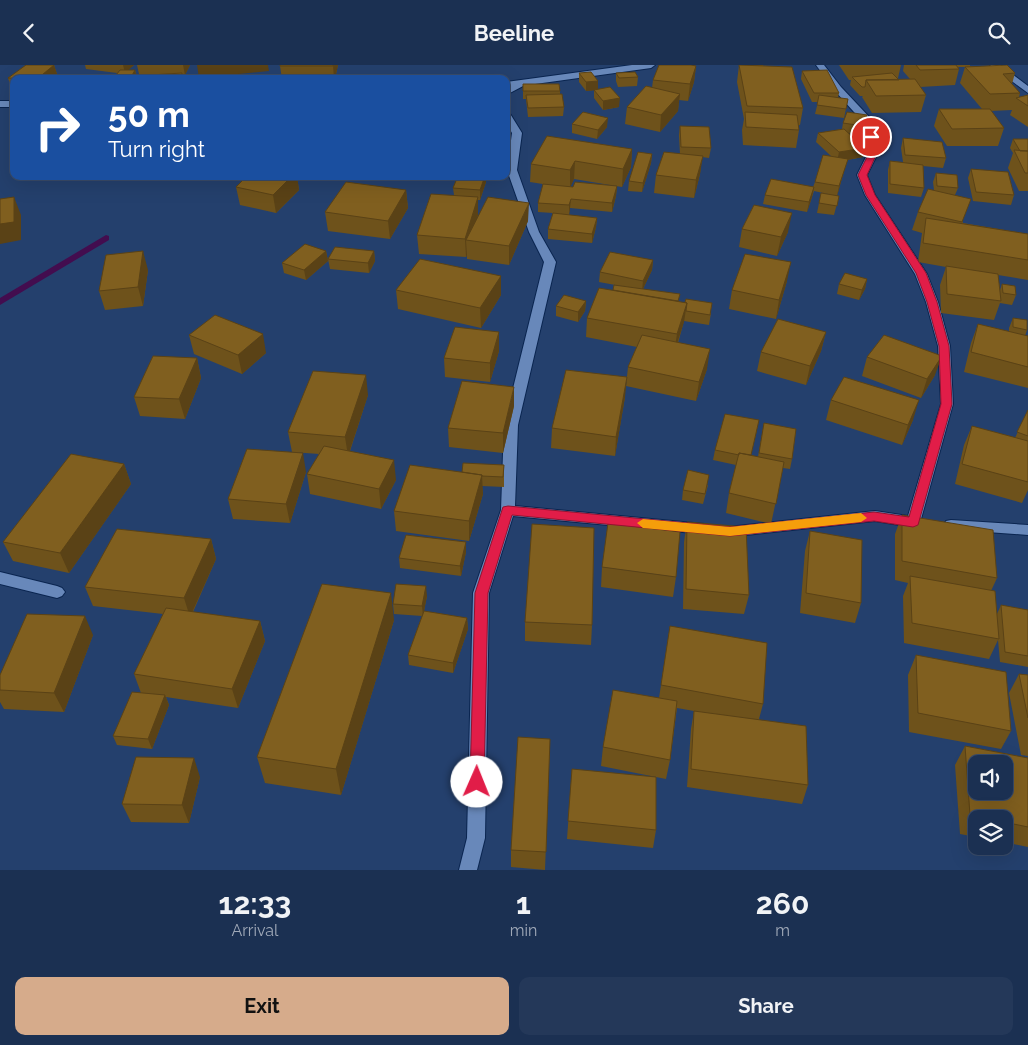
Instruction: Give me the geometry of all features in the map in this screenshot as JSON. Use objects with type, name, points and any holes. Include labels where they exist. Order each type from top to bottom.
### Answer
[{"type":"street","points":[[510,84],[651,65]]},
{"type":"street","points":[[820,65],[838,89],[868,121],[873,153],[862,175],[870,195],[921,273],[932,302],[944,346],[946,404],[913,522]]},
{"type":"street","points":[[994,65],[1028,90]]},
{"type":"street","points":[[510,90],[522,83]]},
{"type":"street","points":[[468,870],[476,838],[481,593],[508,510],[511,425],[550,262],[534,232],[512,170],[517,133],[510,120]]},
{"type":"street","points":[[508,510],[730,532],[874,516],[913,522],[1028,530]]},
{"type":"street","points":[[0,577],[57,592]]},
{"type":"building","points":[[26,65],[54,65],[42,75],[12,75]]},
{"type":"building","points":[[333,65],[333,66],[280,66]]},
{"type":"building","points":[[659,65],[696,66],[690,84],[653,80]]},
{"type":"building","points":[[739,65],[792,67],[803,108],[747,106]]},
{"type":"building","points":[[916,65],[956,65],[959,69],[920,70]]},
{"type":"building","points":[[1007,65],[1015,73],[1003,74],[1020,93],[990,94],[965,67]]},
{"type":"building","points":[[120,70],[135,70],[132,75],[116,75]]},
{"type":"building","points":[[827,70],[839,93],[814,93],[802,71]]},
{"type":"building","points":[[591,72],[598,81],[586,82],[579,73]]},
{"type":"building","points":[[635,72],[638,77],[619,78],[616,73]]},
{"type":"building","points":[[182,73],[182,75],[151,75]]},
{"type":"building","points":[[892,73],[899,80],[866,80],[865,87],[862,87],[852,77]]},
{"type":"building","points":[[915,79],[926,95],[876,96],[866,80]]},
{"type":"building","points":[[523,84],[559,84],[560,91],[523,91]]},
{"type":"building","points":[[646,86],[680,94],[661,115],[627,107]]},
{"type":"building","points":[[610,87],[620,98],[603,101],[594,90]]},
{"type":"building","points":[[562,94],[564,107],[528,108],[526,95]]},
{"type":"building","points":[[819,95],[848,99],[846,109],[817,105]]},
{"type":"building","points":[[1028,95],[1028,106],[1016,98]]},
{"type":"building","points":[[939,109],[990,109],[1004,128],[952,129]]},
{"type":"building","points":[[583,112],[608,118],[598,130],[572,124]]},
{"type":"building","points":[[745,112],[797,115],[799,130],[746,127]]},
{"type":"building","points":[[847,112],[867,115],[863,126],[843,123]]},
{"type":"building","points":[[680,126],[709,127],[711,148],[681,147]]},
{"type":"building","points":[[844,129],[865,148],[839,152],[818,133]]},
{"type":"building","points":[[547,136],[632,149],[623,169],[575,161],[570,170],[531,164]]},
{"type":"building","points":[[903,138],[942,142],[946,158],[905,155]]},
{"type":"building","points":[[1013,139],[1028,139],[1028,151],[1020,151]]},
{"type":"building","points":[[1014,150],[1028,151],[1028,173],[1025,173]]},
{"type":"building","points":[[638,152],[652,154],[643,183],[629,181]]},
{"type":"building","points":[[664,152],[703,156],[696,180],[656,175]]},
{"type":"building","points":[[823,155],[848,159],[839,186],[815,182]]},
{"type":"building","points":[[890,161],[923,165],[924,188],[890,184]]},
{"type":"building","points":[[971,169],[1008,172],[1014,195],[976,192]]},
{"type":"building","points":[[936,173],[957,175],[958,188],[937,186]]},
{"type":"building","points":[[771,179],[814,187],[809,202],[765,195]]},
{"type":"building","points":[[243,180],[288,180],[273,195],[236,187]]},
{"type":"building","points":[[456,180],[484,180],[480,190],[453,188]]},
{"type":"building","points":[[346,182],[406,190],[388,221],[325,212]]},
{"type":"building","points":[[575,182],[617,186],[612,203],[571,199],[569,205],[538,203],[543,184],[573,187]]},
{"type":"building","points":[[928,189],[971,199],[962,222],[918,212]]},
{"type":"building","points":[[821,193],[839,196],[837,206],[819,203]]},
{"type":"building","points":[[431,194],[478,197],[465,239],[417,235]]},
{"type":"building","points":[[14,197],[14,222],[0,224],[0,199]]},
{"type":"building","points":[[488,197],[529,203],[509,246],[466,240]]},
{"type":"building","points":[[754,205],[792,213],[781,237],[742,229]]},
{"type":"building","points":[[553,213],[597,218],[592,234],[548,229]]},
{"type":"building","points":[[926,218],[1028,234],[1028,260],[923,243]]},
{"type":"building","points":[[305,244],[326,251],[304,270],[282,263]]},
{"type":"building","points":[[335,247],[374,251],[368,263],[328,259]]},
{"type":"building","points":[[143,251],[138,287],[99,291],[106,255]]},
{"type":"building","points":[[610,252],[653,260],[643,281],[600,272]]},
{"type":"building","points":[[745,254],[791,262],[779,300],[732,290]]},
{"type":"building","points":[[420,259],[501,276],[480,308],[396,290]]},
{"type":"building","points":[[946,266],[998,274],[1001,301],[947,294]]},
{"type":"building","points":[[845,273],[867,279],[862,290],[839,284]]},
{"type":"building","points":[[1002,284],[1015,286],[1016,295],[1003,293]]},
{"type":"building","points":[[614,285],[680,294],[678,301],[613,290]]},
{"type":"building","points":[[599,288],[687,303],[677,334],[587,318]]},
{"type":"building","points":[[564,295],[586,301],[578,312],[556,306]]},
{"type":"building","points":[[686,299],[712,303],[710,315],[686,311]]},
{"type":"building","points":[[215,315],[263,334],[238,355],[189,335]]},
{"type":"building","points":[[1013,318],[1027,320],[1027,330],[1013,327]]},
{"type":"building","points":[[778,319],[826,332],[810,366],[761,352]]},
{"type":"building","points":[[978,324],[1028,336],[1028,367],[971,352]]},
{"type":"building","points":[[455,327],[499,332],[490,363],[444,358]]},
{"type":"building","points":[[642,335],[710,349],[699,382],[628,367]]},
{"type":"building","points":[[884,335],[942,356],[927,379],[867,357]]},
{"type":"building","points":[[153,356],[197,358],[179,399],[134,397]]},
{"type":"building","points":[[566,370],[627,377],[616,437],[552,428]]},
{"type":"building","points":[[313,371],[366,375],[345,437],[288,432]]},
{"type":"building","points":[[844,377],[919,400],[908,425],[831,400]]},
{"type":"building","points":[[462,381],[514,387],[503,433],[448,428]]},
{"type":"building","points":[[1028,410],[1028,436],[1017,432]]},
{"type":"building","points":[[725,414],[759,420],[751,455],[739,453],[739,455],[715,450]]},
{"type":"building","points":[[764,423],[796,429],[792,459],[759,453]]},
{"type":"building","points":[[972,426],[1028,441],[1028,482],[962,464]]},
{"type":"building","points":[[324,446],[394,460],[379,489],[307,474]]},
{"type":"building","points":[[247,449],[303,453],[286,504],[228,499]]},
{"type":"building","points":[[739,453],[784,462],[776,504],[729,493]]},
{"type":"building","points":[[71,454],[124,464],[60,553],[3,542]]},
{"type":"building","points":[[463,463],[504,465],[503,477],[482,476],[462,472]]},
{"type":"building","points":[[410,465],[482,475],[469,521],[394,511]]},
{"type":"building","points":[[688,470],[709,475],[705,494],[683,490]]},
{"type":"building","points":[[902,515],[993,530],[997,578],[902,561]]},
{"type":"building","points":[[687,522],[746,527],[749,595],[686,589]]},
{"type":"building","points":[[608,523],[680,532],[676,577],[602,567]]},
{"type":"building","points":[[532,524],[594,528],[592,625],[525,622]]},
{"type":"building","points":[[117,529],[211,539],[184,598],[85,587]]},
{"type":"building","points":[[810,531],[862,540],[861,603],[806,593]]},
{"type":"building","points":[[406,535],[466,542],[460,566],[399,558]]},
{"type":"building","points":[[910,576],[995,591],[999,639],[912,623]]},
{"type":"building","points":[[322,584],[391,593],[336,769],[257,757]]},
{"type":"building","points":[[396,584],[426,586],[422,606],[393,604]]},
{"type":"building","points":[[1001,605],[1028,610],[1028,656],[1005,652]]},
{"type":"building","points":[[166,608],[260,621],[232,689],[134,674]]},
{"type":"building","points":[[424,611],[467,618],[453,663],[408,655]]},
{"type":"building","points":[[27,614],[85,616],[54,693],[0,690],[0,675]]},
{"type":"building","points":[[670,626],[767,643],[763,704],[661,685]]},
{"type":"building","points":[[916,655],[1006,672],[1011,731],[918,713]]},
{"type":"building","points":[[1019,674],[1028,675],[1028,718]]},
{"type":"building","points":[[613,690],[677,701],[670,760],[603,747]]},
{"type":"building","points":[[132,692],[165,695],[148,739],[113,736]]},
{"type":"building","points":[[694,711],[806,726],[808,785],[691,769]]},
{"type":"building","points":[[518,737],[550,739],[546,852],[511,850]]},
{"type":"building","points":[[965,746],[1012,755],[968,755],[968,787]]},
{"type":"building","points":[[1013,755],[1028,758],[1028,827],[1013,824],[1013,810],[970,810],[969,800],[1013,800]]},
{"type":"building","points":[[136,757],[194,758],[182,805],[122,804]]},
{"type":"building","points":[[572,769],[656,777],[656,830],[568,821]]},
{"type":"waterway","points":[[0,302],[106,238]]},
{"type":"slow traffic","points":[[643,523],[730,532],[861,518]]},
{"type":"route","points":[[477,782],[481,593],[508,510],[730,532],[874,516],[913,522],[946,404],[944,346],[932,302],[921,273],[870,195],[862,175],[873,153],[871,137]]}]
